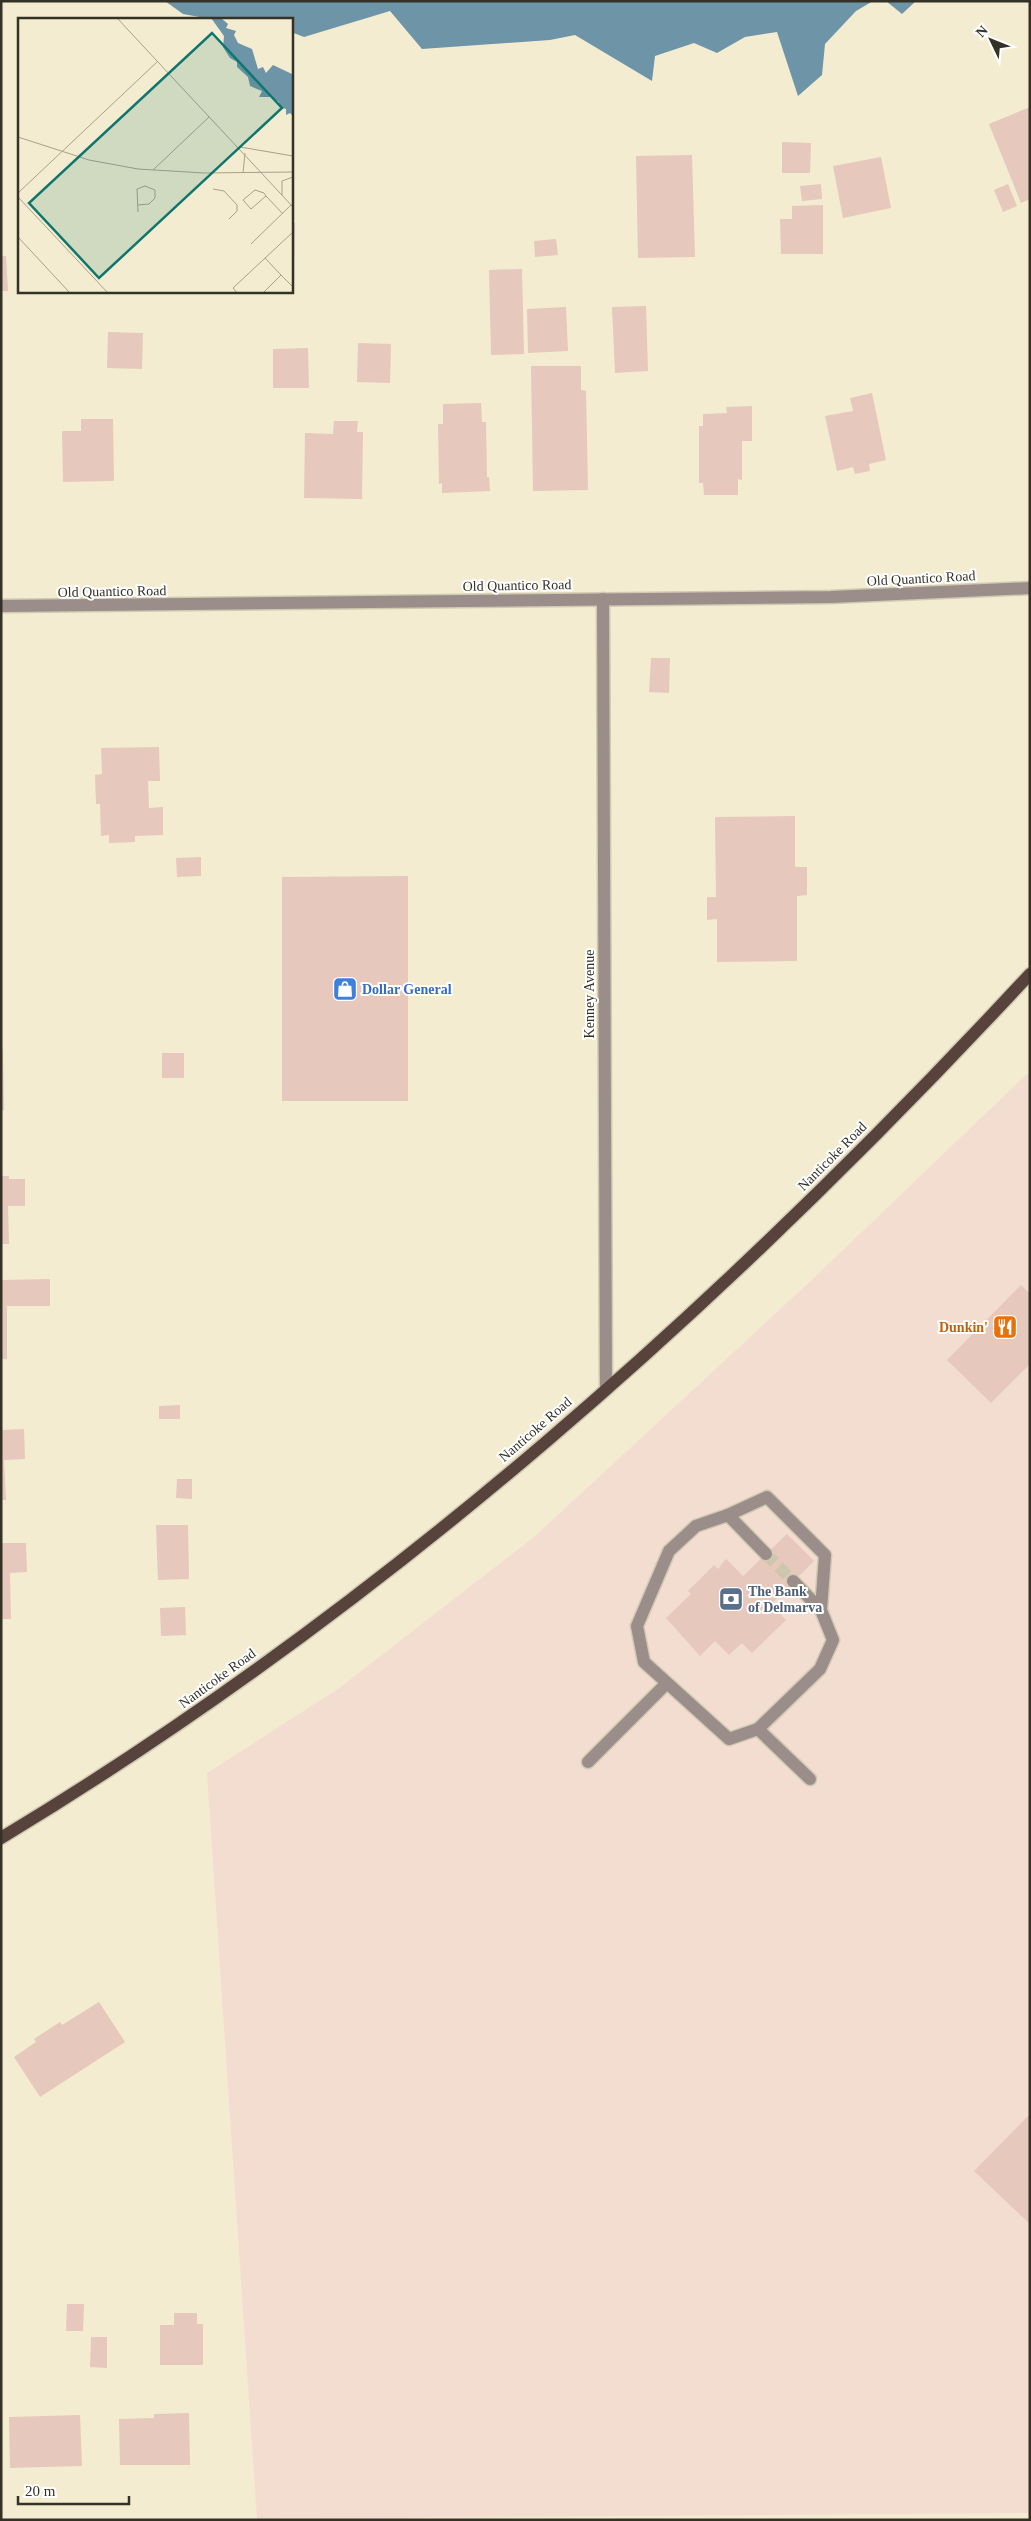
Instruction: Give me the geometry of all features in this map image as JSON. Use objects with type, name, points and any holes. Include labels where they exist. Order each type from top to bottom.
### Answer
[{"type":"main road","name":"Nanticoke Road","points":[[1,1838],[89,1785],[184,1720],[399,1563],[606,1388],[746,1264],[964,1044],[1030,974]]},
{"type":"street","points":[[1014,589],[1030,578]]},
{"type":"street","name":"Old Quantico Road","points":[[1,606],[831,597],[1030,588]]},
{"type":"street","name":"Kenney Avenue","points":[[603,599],[606,1388]]},
{"type":"street","points":[[793,1581],[821,1610],[833,1640],[820,1669],[758,1729],[729,1739],[666,1684],[644,1662],[637,1626],[669,1551],[696,1526],[728,1515],[767,1497],[825,1555],[821,1610]]},
{"type":"street","points":[[728,1515],[766,1554]]},
{"type":"street","points":[[588,1762],[666,1684]]},
{"type":"street","points":[[758,1729],[810,1778]]},
{"type":"shaded area","points":[[1030,1071],[1030,2513],[257,2519],[207,1773],[338,1689],[534,1537],[816,1276]]},
{"type":"water","points":[[165,1],[873,1],[856,11],[825,44],[822,75],[798,96],[777,32],[745,37],[717,53],[694,43],[655,56],[652,81],[575,35],[550,40],[422,49],[390,11],[304,37],[292,32],[292,18],[205,18],[183,14]]},
{"type":"water","points":[[886,1],[916,1],[902,14]]},
{"type":"building","points":[[1030,107],[1030,199],[1021,203],[989,124]]},
{"type":"building","points":[[782,142],[811,143],[810,173],[782,173]]},
{"type":"building","points":[[692,155],[695,257],[638,258],[636,156]]},
{"type":"building","points":[[881,157],[891,208],[843,218],[833,166]]},
{"type":"building","points":[[821,184],[822,199],[802,201],[800,186]]},
{"type":"building","points":[[1008,184],[1017,206],[1003,212],[994,190]]},
{"type":"building","points":[[823,205],[823,254],[781,254],[780,219],[792,219],[792,206]]},
{"type":"building","points":[[292,223],[295,223],[294,285],[292,285]]},
{"type":"building","points":[[556,239],[558,255],[535,257],[534,241]]},
{"type":"building","points":[[1,256],[6,256],[8,291],[1,291]]},
{"type":"building","points":[[522,269],[524,354],[491,355],[489,270]]},
{"type":"building","points":[[646,306],[648,371],[615,373],[612,307]]},
{"type":"building","points":[[566,307],[568,351],[528,353],[527,309]]},
{"type":"building","points":[[108,332],[143,333],[142,369],[107,368]]},
{"type":"building","points":[[358,343],[391,344],[390,383],[357,382]]},
{"type":"building","points":[[308,348],[309,388],[273,388],[273,349]]},
{"type":"building","points":[[531,366],[581,366],[581,390],[586,391],[588,490],[533,491]]},
{"type":"building","points":[[872,393],[886,460],[869,464],[870,471],[855,474],[853,467],[837,471],[825,416],[853,411],[850,398]]},
{"type":"building","points":[[481,403],[482,422],[486,422],[487,477],[489,477],[490,491],[442,493],[442,483],[439,484],[438,424],[443,424],[443,404]]},
{"type":"building","points":[[752,406],[752,441],[742,441],[742,480],[738,479],[738,495],[704,495],[703,483],[699,483],[699,426],[703,426],[703,414],[727,413],[726,407]]},
{"type":"building","points":[[81,419],[113,419],[114,481],[63,482],[62,431],[81,431]]},
{"type":"building","points":[[334,421],[358,421],[357,432],[363,432],[362,499],[304,498],[305,433],[333,434]]},
{"type":"building","points":[[651,658],[670,658],[669,693],[649,692]]},
{"type":"building","points":[[159,747],[160,781],[148,781],[149,808],[163,807],[163,835],[135,836],[135,842],[109,843],[109,835],[101,836],[100,804],[96,804],[95,775],[102,774],[101,748]]},
{"type":"building","points":[[795,816],[795,867],[807,867],[807,895],[797,896],[797,961],[717,962],[717,919],[707,920],[707,897],[716,897],[715,817]]},
{"type":"building","points":[[201,857],[201,876],[177,877],[176,858]]},
{"type":"building","name":"Dollar General","points":[[408,876],[408,1101],[282,1101],[282,877]]},
{"type":"building","points":[[1,1049],[3,1049],[4,1110],[1,1111]]},
{"type":"building","points":[[162,1053],[184,1053],[184,1078],[162,1078]]},
{"type":"building","points":[[1,1176],[9,1176],[9,1179],[25,1179],[25,1206],[8,1206],[9,1244],[1,1244]]},
{"type":"building","points":[[50,1279],[50,1306],[7,1306],[7,1359],[1,1359],[1,1280]]},
{"type":"building","name":"Dunkin'","points":[[1021,1285],[1030,1294],[1030,1364],[991,1403],[947,1360]]},
{"type":"building","points":[[180,1405],[180,1419],[159,1419],[159,1406]]},
{"type":"building","points":[[1,1427],[3,1430],[24,1429],[25,1459],[4,1460],[6,1500],[1,1500]]},
{"type":"building","points":[[177,1479],[192,1479],[192,1499],[176,1498]]},
{"type":"building","points":[[156,1525],[188,1525],[189,1579],[158,1580]]},
{"type":"building","name":"The Bank of Delmarva","points":[[787,1534],[814,1561],[771,1604],[786,1620],[752,1653],[742,1643],[729,1655],[715,1641],[700,1656],[666,1618],[691,1594],[688,1591],[714,1565],[718,1569],[726,1559],[743,1576]]},
{"type":"building","points":[[1,1543],[26,1543],[27,1572],[10,1573],[11,1619],[1,1619]]},
{"type":"building","points":[[185,1607],[186,1635],[161,1636],[160,1608]]},
{"type":"building","points":[[99,2002],[125,2042],[40,2097],[14,2057],[36,2042],[34,2039],[60,2022],[62,2025]]},
{"type":"building","points":[[1030,2114],[1030,2224],[974,2171]]},
{"type":"building","points":[[67,2304],[84,2304],[83,2331],[66,2331]]},
{"type":"building","points":[[174,2313],[197,2313],[197,2324],[203,2324],[203,2365],[160,2365],[160,2325],[174,2325]]},
{"type":"building","points":[[91,2337],[107,2337],[107,2368],[90,2367]]},
{"type":"building","points":[[189,2413],[190,2465],[120,2465],[119,2419],[154,2418],[154,2414]]},
{"type":"building","points":[[80,2415],[82,2466],[10,2468],[9,2417]]},
{"type":"tunnel","points":[[766,1554],[793,1581]]},
{"type":"place","name":"Dollar General","points":[[345,989]]},
{"type":"place","name":"Dunkin'","points":[[1005,1327]]},
{"type":"place","name":"The Bank of Delmarva","points":[[731,1599]]}]
